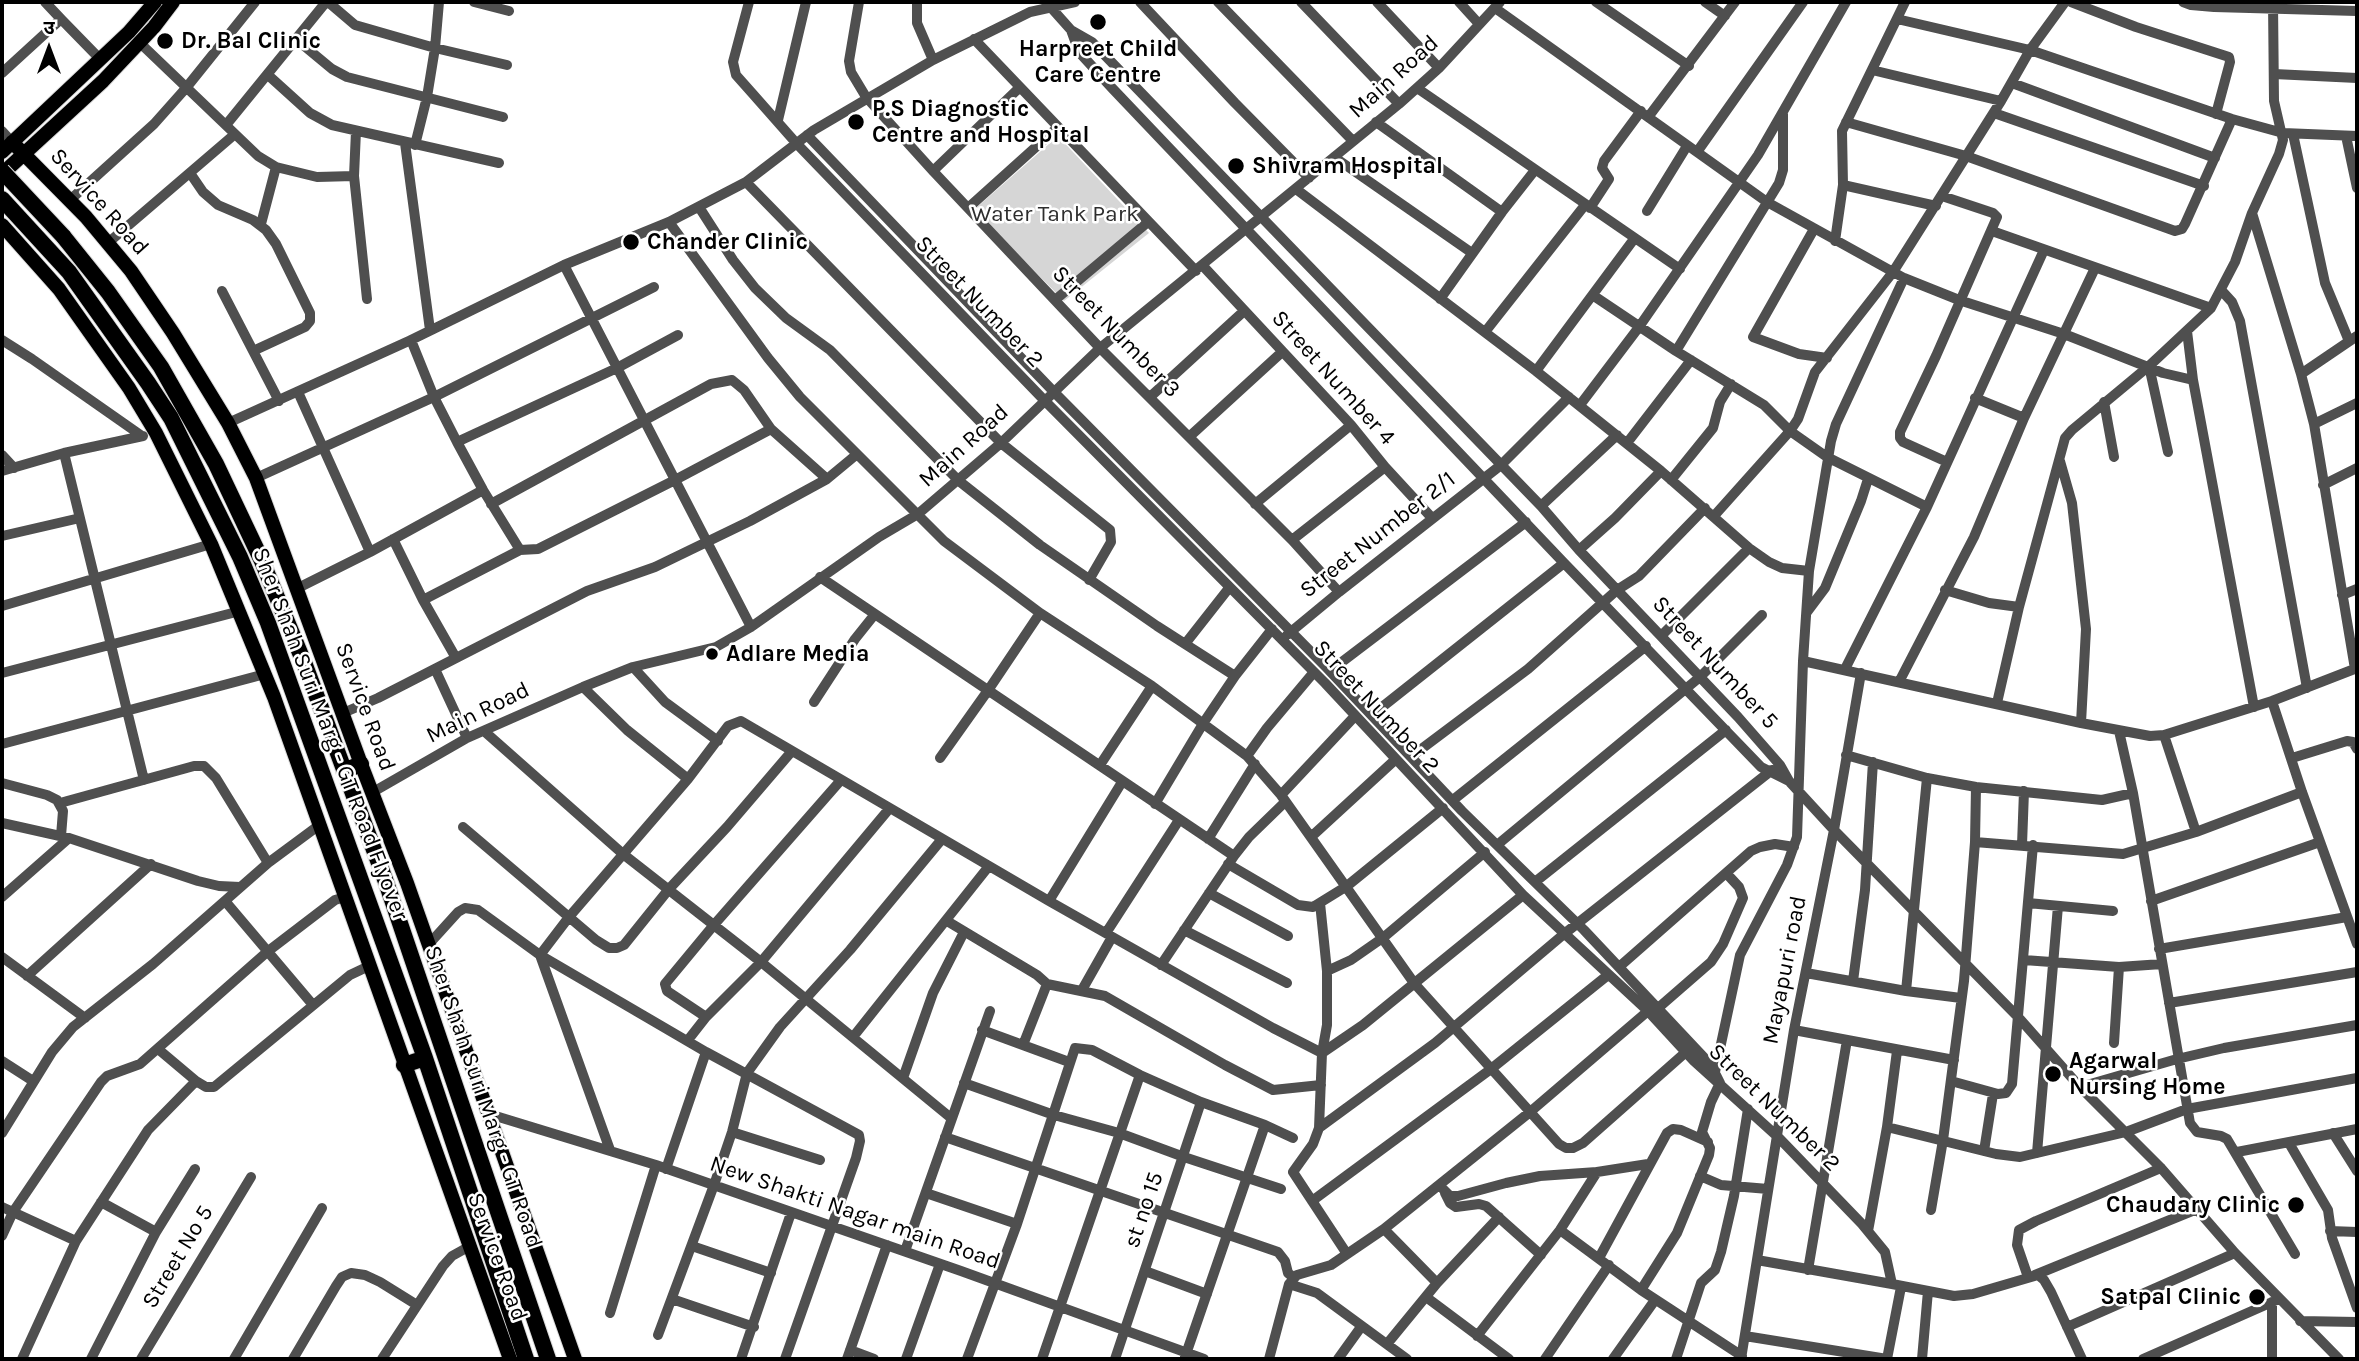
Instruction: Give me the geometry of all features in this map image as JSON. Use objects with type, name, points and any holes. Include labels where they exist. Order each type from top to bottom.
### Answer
[{"type":"highway","name":"Sher Shah Suri Marg - GT Road Flyover","points":[[2,173],[63,236],[108,292],[161,367],[216,464],[262,561],[305,665],[344,771]]},
{"type":"highway","name":"Sher Shah Suri Marg - GT Road Flyover","points":[[2,199],[45,245],[88,298],[172,418],[240,557],[268,623],[425,1058]]},
{"type":"highway","points":[[344,771],[361,764]]},
{"type":"highway","name":"Sher Shah Suri Marg - GT Road","points":[[344,771],[386,881],[548,1359]]},
{"type":"highway","points":[[404,1065],[425,1058]]},
{"type":"highway","name":"Sher Shah Suri Marg - GT Road","points":[[425,1058],[526,1359]]},
{"type":"main road","points":[[5,142],[100,59],[156,2]]},
{"type":"main road","points":[[2,173],[103,81],[140,43],[173,2]]},
{"type":"main road","name":"Service Road","points":[[5,142],[23,153],[109,242],[156,306],[228,423],[256,478],[429,944],[575,1359]]},
{"type":"main road","name":"Service Road","points":[[2,225],[58,289],[87,328],[211,544],[265,674],[510,1359]]},
{"type":"street","points":[[46,2],[100,59]]},
{"type":"street","points":[[70,200],[129,148],[187,88],[255,2]]},
{"type":"street","points":[[226,125],[327,2],[355,25],[507,65]]},
{"type":"street","points":[[430,330],[410,144],[427,97],[439,2]]},
{"type":"street","points":[[474,2],[509,11]]},
{"type":"street","name":"Street Number 2","points":[[749,2],[733,62],[736,75],[797,144],[1229,588],[1272,629],[1287,635],[1314,672],[1523,895],[1608,975],[1653,1010],[1686,1052],[1824,1185],[1885,1252],[1897,1285]]},
{"type":"street","points":[[778,120],[806,2]]},
{"type":"street","name":"Street Number 3","points":[[859,2],[849,61],[851,72],[866,97],[1100,348],[1293,540],[1339,592]]},
{"type":"street","points":[[917,2],[917,23],[933,60]]},
{"type":"street","points":[[228,423],[411,341],[564,265],[669,222],[746,182],[807,135],[866,97],[933,60],[1048,4],[1075,2]]},
{"type":"street","points":[[1140,2],[1309,178]]},
{"type":"street","points":[[1218,2],[1353,141]]},
{"type":"street","points":[[1301,2],[1399,104]]},
{"type":"street","points":[[1377,2],[1439,68]]},
{"type":"street","points":[[1459,2],[1479,24]]},
{"type":"street","points":[[1596,2],[1689,66]]},
{"type":"street","points":[[1705,2],[1725,16]]},
{"type":"street","points":[[1485,332],[1609,179],[1602,168],[1604,161],[1689,66],[1735,2]]},
{"type":"street","points":[[1647,211],[1802,2]]},
{"type":"street","points":[[1580,405],[1639,327],[1758,155],[1846,2]]},
{"type":"street","points":[[1836,241],[1843,185],[1841,140],[1846,122],[1905,2]]},
{"type":"street","points":[[1412,756],[1528,670],[1617,590],[1639,576],[1790,432],[1798,419],[1815,372],[1893,272],[2001,102],[2030,50],[2065,2]]},
{"type":"street","points":[[2071,2],[2136,27],[2229,57],[2216,114]]},
{"type":"street","points":[[2183,2],[2191,5],[2357,11]]},
{"type":"street","name":"Street Number 5","points":[[1048,4],[1071,30],[1092,42],[1541,506],[1780,765],[1789,780],[1835,830],[2161,1168],[2275,1300],[2339,1359]]},
{"type":"street","points":[[1497,5],[1767,202],[1904,278],[1959,300],[2064,334],[2176,377],[2193,380]]},
{"type":"street","name":"Main Road","points":[[373,792],[467,738],[583,687],[633,667],[716,647],[751,627],[918,514],[1001,443],[1100,348],[1399,104],[1439,68],[1497,5]]},
{"type":"street","points":[[2273,6],[2275,112],[2288,133],[2325,283],[2353,339],[2301,374]]},
{"type":"street","points":[[2,74],[61,19]]},
{"type":"street","points":[[1896,19],[2030,50],[2232,119],[2288,133],[2351,136],[2357,188]]},
{"type":"street","points":[[1071,30],[1079,52],[1564,563],[1768,773],[1789,780]]},
{"type":"street","name":"Street Number 4","points":[[974,39],[1148,222],[1282,352],[1351,425],[1432,518]]},
{"type":"street","points":[[297,40],[332,69],[347,77],[503,117]]},
{"type":"street","points":[[140,43],[258,156],[276,167],[317,177],[354,176]]},
{"type":"street","points":[[1872,70],[2001,102]]},
{"type":"street","points":[[2274,74],[2357,78]]},
{"type":"street","points":[[268,75],[323,122],[499,163]]},
{"type":"street","points":[[2012,83],[2215,158]]},
{"type":"street","points":[[933,171],[1019,88]]},
{"type":"street","points":[[1417,88],[1680,269]]},
{"type":"street","points":[[1676,351],[1782,176],[1783,113]]},
{"type":"street","points":[[1994,113],[2204,186]]},
{"type":"street","points":[[1846,122],[1966,156],[2175,231],[2184,227],[2232,119]]},
{"type":"street","points":[[1376,122],[1502,212]]},
{"type":"street","points":[[968,208],[1057,128]]},
{"type":"street","points":[[356,131],[354,176],[367,299]]},
{"type":"street","points":[[1997,702],[2019,607],[2065,438],[2211,308],[2235,262],[2252,214],[2288,133]]},
{"type":"street","points":[[109,242],[235,134]]},
{"type":"street","points":[[807,135],[1287,635],[1330,671],[1497,845],[1577,923],[1619,967],[1653,1010],[1715,1072],[1720,1083],[1702,1132],[1710,1148],[1709,1155],[1676,1233],[1641,1290]]},
{"type":"street","points":[[1334,157],[1472,253]]},
{"type":"street","points":[[261,224],[276,167]]},
{"type":"street","points":[[1440,299],[1535,170]]},
{"type":"street","points":[[190,173],[209,199],[261,224],[276,244],[310,313],[310,321],[305,327],[253,351]]},
{"type":"street","points":[[746,182],[1001,443],[1110,530],[1111,542],[1089,580]]},
{"type":"street","points":[[1843,185],[1939,201],[1995,214],[1997,219],[1959,300],[1937,356],[1900,432],[1900,438],[1911,446],[1947,462]]},
{"type":"street","points":[[1296,189],[1580,405],[1749,548],[1783,568],[1809,571]]},
{"type":"street","points":[[699,207],[725,250],[755,289],[786,318],[830,350],[984,503],[1089,580],[1235,676]]},
{"type":"street","points":[[1803,660],[2138,735],[2164,735],[2272,701],[2356,668],[2314,424],[2252,214]]},
{"type":"street","points":[[669,222],[768,358],[800,397],[944,541],[1040,612],[1204,722],[1251,760],[1347,886],[1414,983],[1559,1144],[1573,1148],[1583,1143],[1686,1052]]},
{"type":"street","points":[[1055,300],[1148,222]]},
{"type":"street","points":[[1814,229],[1753,337],[1799,354],[1827,358]]},
{"type":"street","points":[[1992,231],[2211,308]]},
{"type":"street","points":[[1536,371],[1634,239]]},
{"type":"street","points":[[1845,669],[1927,507],[2044,250]]},
{"type":"street","points":[[564,265],[751,627]]},
{"type":"street","points":[[1899,682],[1974,537],[2024,418],[2095,268]]},
{"type":"street","points":[[1715,1072],[1740,955],[1787,865],[1799,820],[1803,660],[1809,571],[1827,457],[1836,424],[1904,278]]},
{"type":"street","points":[[256,478],[434,397],[654,287]]},
{"type":"street","points":[[2221,290],[2232,302],[2240,321],[2307,688]]},
{"type":"street","points":[[222,291],[279,401]]},
{"type":"street","points":[[1594,296],[1764,405],[1790,432],[1827,457],[1927,507]]},
{"type":"street","points":[[1150,397],[1243,312]]},
{"type":"street","points":[[2187,331],[2193,380],[2254,707]]},
{"type":"street","points":[[457,442],[617,368],[678,335]]},
{"type":"street","points":[[2,340],[149,435]]},
{"type":"street","points":[[411,341],[434,397],[457,442],[520,550]]},
{"type":"street","points":[[1189,437],[1282,352]]},
{"type":"street","points":[[1627,443],[1691,360]]},
{"type":"street","points":[[2149,366],[2168,452]]},
{"type":"street","points":[[491,504],[711,384],[732,380],[744,390],[771,429],[827,479]]},
{"type":"street","points":[[1671,480],[1713,428],[1720,402],[1731,384]]},
{"type":"street","points":[[298,393],[370,552]]},
{"type":"street","name":"Street Number 2/1","points":[[1287,635],[1501,465],[1569,397]]},
{"type":"street","points":[[1975,398],[2024,418]]},
{"type":"street","points":[[2104,402],[2114,457]]},
{"type":"street","points":[[2314,424],[2357,403]]},
{"type":"street","points":[[1255,504],[1351,425]]},
{"type":"street","points":[[423,600],[520,550],[538,549],[676,481],[771,429]]},
{"type":"street","points":[[2,471],[64,453],[149,435]]},
{"type":"street","points":[[1541,506],[1617,435]]},
{"type":"street","points":[[64,453],[144,780]]},
{"type":"street","points":[[2,455],[14,468]]},
{"type":"street","points":[[343,713],[587,591],[654,567],[750,521],[827,479],[856,455]]},
{"type":"street","points":[[2060,461],[2072,503],[2086,629],[2081,723]]},
{"type":"street","points":[[1293,540],[1385,467]]},
{"type":"street","points":[[2323,485],[2357,468]]},
{"type":"street","points":[[1579,550],[1661,471]]},
{"type":"street","points":[[1807,613],[1825,588],[1868,479]]},
{"type":"street","points":[[298,588],[483,490]]},
{"type":"street","points":[[2,536],[80,518]]},
{"type":"street","points":[[1330,671],[1526,522]]},
{"type":"street","points":[[393,539],[456,658]]},
{"type":"street","points":[[2,606],[211,544]]},
{"type":"street","points":[[1661,636],[1749,548]]},
{"type":"street","points":[[1372,715],[1564,563]]},
{"type":"street","points":[[820,578],[989,689],[1208,839],[1231,860],[1306,908],[1320,903],[1347,886],[1443,808]]},
{"type":"street","points":[[1185,644],[1229,588]]},
{"type":"street","points":[[2342,595],[2357,589]]},
{"type":"street","points":[[1945,590],[1989,603],[2019,607]]},
{"type":"street","points":[[2,673],[240,611]]},
{"type":"street","points":[[940,758],[1040,612]]},
{"type":"street","points":[[814,702],[855,639],[875,614]]},
{"type":"street","points":[[1497,845],[1700,677],[1762,615]]},
{"type":"street","points":[[1155,804],[1204,722],[1235,676],[1272,629]]},
{"type":"street","points":[[1453,800],[1646,646]]},
{"type":"street","points":[[633,667],[665,702],[718,741]]},
{"type":"street","points":[[435,669],[467,738]]},
{"type":"street","points":[[1208,839],[1267,728],[1314,672]]},
{"type":"street","name":"Mayapuri road","points":[[1742,1358],[1794,1030],[1835,830],[1861,673]]},
{"type":"street","points":[[2,744],[265,674]]},
{"type":"street","points":[[1100,765],[1152,686]]},
{"type":"street","points":[[583,687],[626,730],[688,779]]},
{"type":"street","points":[[2272,701],[2357,944]]},
{"type":"street","points":[[1161,965],[1231,860],[1355,716]]},
{"type":"street","points":[[540,955],[569,917],[688,779],[728,726],[741,721],[1049,901],[1322,1053]]},
{"type":"street","points":[[1535,882],[1726,730]]},
{"type":"street","points":[[484,731],[623,854],[761,962],[951,1118]]},
{"type":"street","points":[[2119,731],[2133,793],[2177,1059],[2192,1128],[2197,1132],[2224,1137],[2237,1152],[2295,1254]]},
{"type":"street","points":[[2164,735],[2196,832]]},
{"type":"street","points":[[2292,758],[2347,741],[2357,746]]},
{"type":"street","points":[[463,827],[596,940],[609,948],[617,948],[624,945],[669,888],[727,827],[792,751]]},
{"type":"street","points":[[1846,755],[1927,778],[1976,787],[2102,800],[2133,793]]},
{"type":"street","points":[[1311,837],[1396,759]]},
{"type":"street","points":[[1853,981],[1867,862],[1873,762]]},
{"type":"street","points":[[1319,1128],[1454,1027],[1563,934],[1780,765]]},
{"type":"street","points":[[60,803],[194,766],[207,767],[268,863]]},
{"type":"street","points":[[1906,991],[1927,778]]},
{"type":"street","points":[[706,1017],[664,988],[713,926],[841,780]]},
{"type":"street","points":[[1049,901],[1122,782]]},
{"type":"street","points":[[2,783],[47,795],[60,803],[65,837]]},
{"type":"street","points":[[1931,1210],[1954,1060],[1965,962],[1975,842],[1976,787]]},
{"type":"street","points":[[1951,1081],[1993,1094],[2006,1093],[2012,1083],[2028,903],[2024,790]]},
{"type":"street","points":[[1975,842],[2123,854],[2196,832],[2302,792]]},
{"type":"street","points":[[688,1040],[706,1017],[761,962],[889,809]]},
{"type":"street","points":[[1082,990],[1109,935],[1179,820]]},
{"type":"street","points":[[2,823],[65,837],[208,883],[240,887]]},
{"type":"street","points":[[2,1133],[33,1080],[65,1036],[153,964],[268,863],[318,826]]},
{"type":"street","points":[[2,897],[65,837]]},
{"type":"street","points":[[658,1335],[714,1185],[732,1132],[747,1073],[780,1027],[942,839]]},
{"type":"street","points":[[2151,901],[2320,842]]},
{"type":"street","points":[[1619,967],[1760,846],[1794,846]]},
{"type":"street","points":[[1327,971],[1351,960],[1384,937],[1485,852]]},
{"type":"street","points":[[27,976],[151,864]]},
{"type":"street","points":[[853,1037],[989,866]]},
{"type":"street","points":[[1291,1281],[1331,1265],[1442,1189],[1711,962],[1723,944],[1743,898],[1739,887],[1727,874]]},
{"type":"street","points":[[1209,893],[1288,936]]},
{"type":"street","points":[[1322,1053],[1363,1025],[1523,895]]},
{"type":"street","points":[[2,1236],[13,1212],[107,1076],[140,1064],[267,952],[335,901],[345,897]]},
{"type":"street","points":[[225,901],[313,1005]]},
{"type":"street","points":[[1320,903],[1327,971],[1327,1025],[1322,1053],[1319,1128],[1313,1144],[1293,1172],[1347,1254]]},
{"type":"street","points":[[2028,903],[2113,911]]},
{"type":"street","points":[[2037,1153],[2058,906]]},
{"type":"street","points":[[429,944],[458,912],[472,908],[540,955],[706,1052],[859,1135],[859,1148],[785,1359]]},
{"type":"street","points":[[2159,949],[2347,917]]},
{"type":"street","points":[[947,921],[1037,975],[1046,984],[1105,996],[1273,1090],[1321,1085]]},
{"type":"street","points":[[1184,930],[1287,983]]},
{"type":"street","points":[[904,1078],[933,993],[964,932]]},
{"type":"street","points":[[540,955],[610,1150]]},
{"type":"street","points":[[2,957],[85,1018]]},
{"type":"street","points":[[2024,960],[2119,967],[2162,964]]},
{"type":"street","points":[[158,1049],[195,1081],[206,1087],[219,1084],[349,975],[369,966]]},
{"type":"street","points":[[2114,1043],[2119,967]]},
{"type":"street","points":[[2169,1003],[2357,972]]},
{"type":"street","points":[[1806,973],[1961,998]]},
{"type":"street","points":[[1312,1201],[1490,1069],[1608,975]]},
{"type":"street","points":[[1023,1045],[1046,984]]},
{"type":"street","points":[[905,1251],[990,1011]]},
{"type":"street","points":[[2080,1087],[2177,1059],[2275,1038],[2357,1025]]},
{"type":"street","points":[[982,1030],[1069,1062]]},
{"type":"street","points":[[1794,1030],[1954,1060]]},
{"type":"street","points":[[1808,1270],[1847,1041]]},
{"type":"street","points":[[967,1359],[996,1285],[1054,1115],[1069,1062],[1076,1048],[1086,1048],[1202,1102],[1293,1138]]},
{"type":"street","points":[[1868,1231],[1887,1127],[1897,1051]]},
{"type":"street","points":[[610,1313],[661,1167],[706,1052]]},
{"type":"street","points":[[2,1061],[33,1080]]},
{"type":"street","points":[[1042,1359],[1140,1075]]},
{"type":"street","points":[[1887,1127],[2010,1157],[2126,1132],[2187,1109],[2357,1078]]},
{"type":"street","points":[[22,1359],[76,1241],[148,1130],[195,1081]]},
{"type":"street","points":[[964,1083],[1281,1189]]},
{"type":"street","points":[[1984,1151],[1993,1094]]},
{"type":"street","name":"st no 15","points":[[1115,1359],[1202,1102]]},
{"type":"street","points":[[1676,1359],[1701,1283],[1713,1274],[1718,1263],[1736,1186],[1748,1109]]},
{"type":"street","name":"New Shakti Nagar main Road","points":[[489,1114],[610,1150],[832,1225],[1125,1330],[1185,1356],[1204,1359]]},
{"type":"street","points":[[1185,1356],[1265,1125]]},
{"type":"street","points":[[2237,1152],[2357,1129]]},
{"type":"street","points":[[1599,1258],[1664,1136],[1670,1130],[1681,1130],[1708,1142]]},
{"type":"street","points":[[732,1132],[820,1160]]},
{"type":"street","points":[[2333,1133],[2357,1171]]},
{"type":"street","points":[[945,1137],[1278,1252],[1285,1261],[1291,1281],[1269,1359]]},
{"type":"street","points":[[2289,1143],[2325,1203],[2330,1231],[2355,1294],[2357,1308]]},
{"type":"street","points":[[1442,1189],[1450,1196],[1458,1196],[1531,1178],[1648,1164]]},
{"type":"street","points":[[2082,1359],[2044,1280],[2031,1276],[2017,1245],[2019,1230],[2036,1220],[2161,1168]]},
{"type":"street","points":[[91,1359],[156,1232],[195,1169]]},
{"type":"street","points":[[1477,1336],[1560,1230],[1597,1172]]},
{"type":"street","points":[[1700,1176],[1713,1183],[1768,1189]]},
{"type":"street","name":"Street No 5","points":[[141,1359],[251,1177]]},
{"type":"street","points":[[1442,1189],[1453,1206],[1484,1205],[1541,1255]]},
{"type":"street","points":[[926,1193],[1017,1224]]},
{"type":"street","points":[[101,1202],[156,1232]]},
{"type":"street","points":[[2,1207],[76,1241]]},
{"type":"street","points":[[234,1359],[323,1208]]},
{"type":"street","points":[[1757,1260],[1954,1296],[1973,1294],[2031,1276],[2197,1209]]},
{"type":"street","points":[[741,1359],[754,1328],[791,1213]]},
{"type":"street","points":[[1387,1344],[1437,1283],[1499,1217]]},
{"type":"street","points":[[1384,1229],[1437,1283]]},
{"type":"street","points":[[1560,1230],[1641,1290],[1742,1358]]},
{"type":"street","points":[[2330,1231],[2357,1232]]},
{"type":"street","points":[[874,1359],[848,1354],[887,1245]]},
{"type":"street","points":[[382,1359],[443,1266],[452,1256],[470,1246]]},
{"type":"street","points":[[692,1246],[771,1273]]},
{"type":"street","points":[[2067,1327],[2235,1253]]},
{"type":"street","points":[[906,1359],[940,1264]]},
{"type":"street","points":[[1545,1359],[1609,1265]]},
{"type":"street","points":[[1145,1271],[1207,1294]]},
{"type":"street","points":[[293,1359],[328,1297],[342,1277],[351,1273],[365,1275],[380,1282],[417,1305]]},
{"type":"street","points":[[1291,1281],[1317,1293],[1404,1358]]},
{"type":"street","points":[[1745,1336],[1887,1359],[1897,1285]]},
{"type":"street","points":[[1922,1359],[1923,1291]]},
{"type":"street","points":[[1426,1297],[1508,1359]]},
{"type":"street","points":[[672,1298],[754,1328]]},
{"type":"street","points":[[1612,1359],[1656,1300]]},
{"type":"street","points":[[2143,1359],[2155,1357],[2275,1300],[2272,1359]]},
{"type":"street","points":[[2300,1321],[2357,1322]]},
{"type":"street","points":[[1338,1359],[1361,1327]]},
{"type":"green space","name":"Water Tank Park","points":[[1058,136],[1149,233],[1064,301],[995,231],[977,207]]},
{"type":"place","name":"Harpreet Child Care Centre","points":[[1098,22]]},
{"type":"place","name":"Dr. Bal Clinic","points":[[165,41]]},
{"type":"place","name":"P.S Diagnostic Centre and Hospital","points":[[856,122]]},
{"type":"place","name":"Shivram Hospital","points":[[1236,166]]},
{"type":"place","name":"Chander Clinic","points":[[631,242]]},
{"type":"place","name":"Adlare Media","points":[[712,654]]},
{"type":"place","name":"Agarwal Nursing Home","points":[[2053,1074]]},
{"type":"place","name":"Chaudary Clinic","points":[[2296,1205]]},
{"type":"place","name":"Satpal Clinic","points":[[2257,1297]]}]
